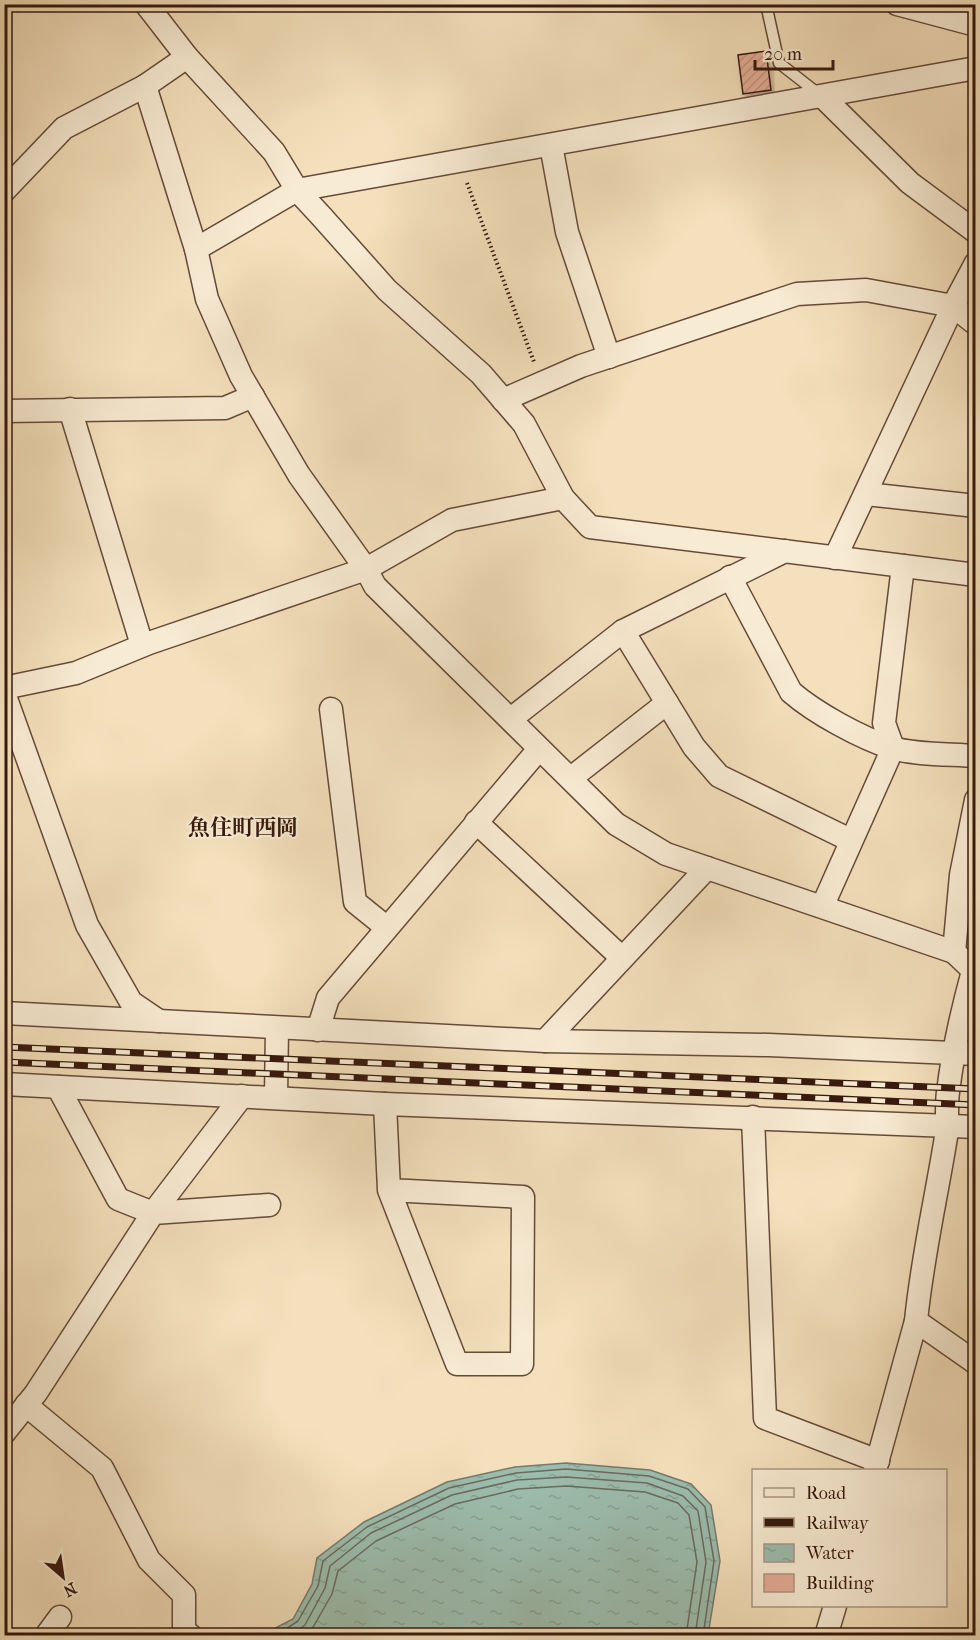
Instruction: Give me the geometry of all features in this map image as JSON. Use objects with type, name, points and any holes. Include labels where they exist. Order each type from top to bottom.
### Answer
[{"type":"street","points":[[146,4],[187,57],[274,152],[297,190],[387,290],[481,374],[524,424],[563,498],[591,527],[975,575]]},
{"type":"street","points":[[897,4],[975,25]]},
{"type":"street","points":[[4,191],[64,128],[145,86],[187,57]]},
{"type":"street","points":[[196,249],[297,190],[975,68]]},
{"type":"street","points":[[145,86],[196,249],[207,299],[241,376],[299,475],[366,569],[375,586],[512,718],[539,749],[616,824],[666,854],[823,905],[954,952],[974,972],[965,1053],[948,1094],[948,1126],[932,1228],[922,1264],[916,1321],[876,1466],[765,1418],[753,1117]]},
{"type":"street","points":[[823,97],[909,183],[975,231]]},
{"type":"street","points":[[550,145],[567,232],[609,357]]},
{"type":"street","points":[[835,558],[975,263]]},
{"type":"street","points":[[503,400],[542,382],[609,357],[797,294],[866,290],[953,306],[975,324]]},
{"type":"street","points":[[4,411],[225,408],[253,396]]},
{"type":"street","points":[[70,409],[142,645]]},
{"type":"street","points":[[866,494],[975,506]]},
{"type":"street","points":[[4,688],[76,674],[142,645],[366,569],[452,520],[563,498]]},
{"type":"street","points":[[512,718],[623,631],[785,551]]},
{"type":"street","points":[[823,905],[850,840],[893,748],[884,723],[903,566]]},
{"type":"street","points":[[730,577],[791,692],[830,719],[893,748],[975,756]]},
{"type":"street","points":[[623,631],[702,759],[719,776],[850,840]]},
{"type":"street","points":[[4,693],[87,925],[131,1002],[160,1022]]},
{"type":"street","points":[[571,778],[668,703]]},
{"type":"street","points":[[331,709],[356,902],[386,927]]},
{"type":"street","points":[[4,744],[14,718]]},
{"type":"street","points":[[318,1030],[328,998],[539,749]]},
{"type":"street","points":[[954,952],[961,875],[975,800]]},
{"type":"street","points":[[476,822],[622,958]]},
{"type":"street","points":[[545,1041],[707,868]]},
{"type":"street","points":[[4,1013],[545,1041],[965,1053]]},
{"type":"street","points":[[276,1097],[278,1028]]},
{"type":"street","points":[[4,1084],[385,1104],[975,1127]]},
{"type":"street","points":[[58,1087],[118,1199],[153,1213],[269,1205]]},
{"type":"street","points":[[4,1433],[26,1405],[153,1213],[242,1096]]},
{"type":"street","points":[[385,1104],[389,1190],[457,1364],[522,1364],[522,1197],[389,1190]]},
{"type":"street","points":[[916,1321],[975,1363]]},
{"type":"street","points":[[26,1405],[102,1468],[149,1560],[183,1595],[184,1630],[191,1635]]},
{"type":"street","points":[[826,1635],[834,1607]]},
{"type":"street","points":[[46,1635],[60,1617]]},
{"type":"lane","points":[[766,4],[779,63],[823,97]]},
{"type":"path","points":[[459,161],[542,382]]},
{"type":"water","points":[[566,1463],[650,1470],[691,1484],[711,1505],[720,1561],[708,1635],[262,1635],[293,1619],[312,1584],[317,1558],[364,1522],[447,1482],[515,1467]]},
{"type":"building","points":[[766,51],[771,90],[743,94],[738,55]]},
{"type":"railway","points":[[4,1047],[976,1089]]},
{"type":"railway","points":[[4,1062],[976,1105]]},
{"type":"district","name":"魚住町西岡","points":[[243,827]]}]
